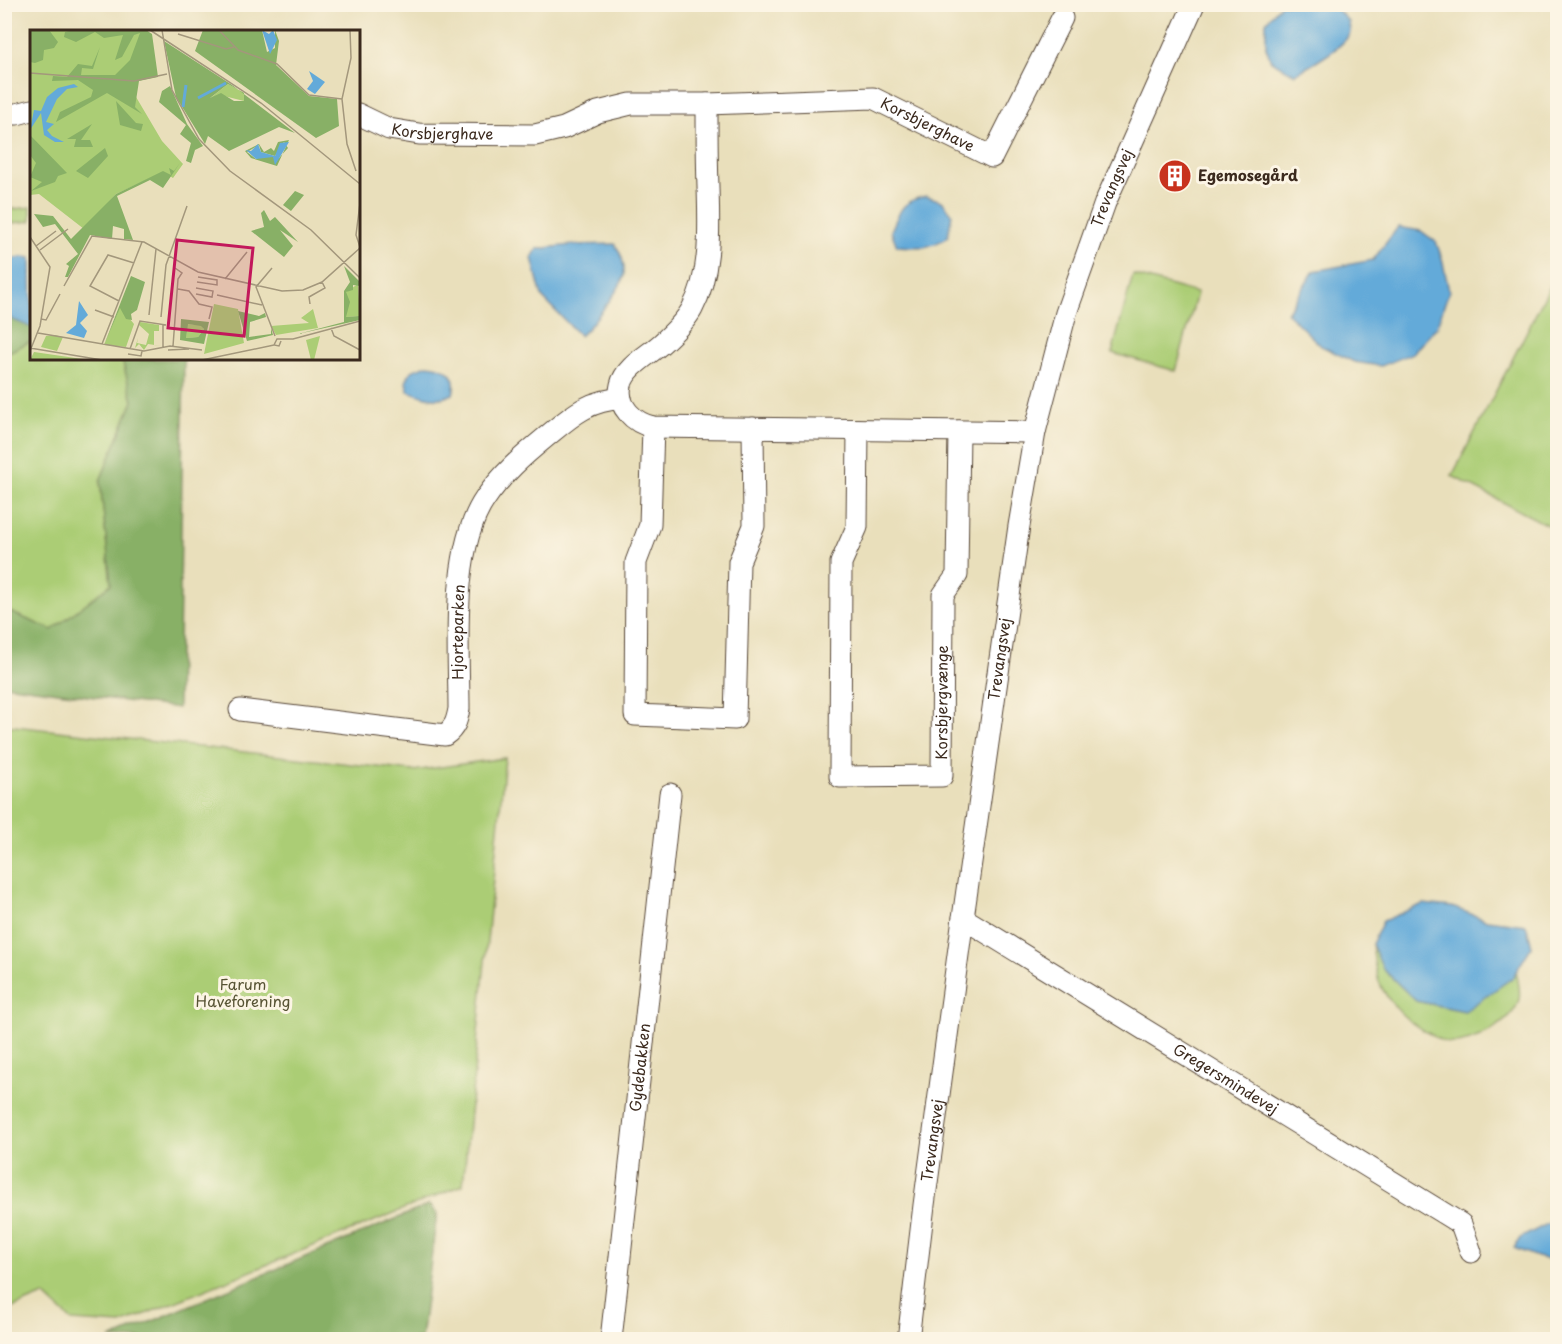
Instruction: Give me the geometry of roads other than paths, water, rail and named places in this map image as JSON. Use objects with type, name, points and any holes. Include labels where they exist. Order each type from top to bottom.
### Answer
[{"type":"street","name":"Trevangsvej","points":[[908,1340],[963,918],[1019,526],[1035,432],[1066,313],[1105,203],[1194,4]]},
{"type":"street","name":"Korsbjerghave","points":[[360,115],[389,129],[419,134],[535,135],[564,128],[598,112],[631,104],[706,104],[873,98],[992,157],[1062,18]]},
{"type":"street","points":[[706,104],[709,231],[706,271],[692,309],[664,342],[625,375],[620,386],[621,399],[631,417],[642,425],[653,427],[1035,432]]},
{"type":"street","points":[[4,114],[30,111]]},
{"type":"street","name":"Hjorteparken","points":[[240,710],[445,735],[456,723],[459,709],[462,568],[470,530],[484,500],[513,464],[576,413],[604,399],[621,399]]},
{"type":"street","points":[[653,427],[650,525],[636,562],[634,716],[735,719],[739,562],[754,526],[753,428]]},
{"type":"street","name":"Korsbjergvænge","points":[[858,430],[857,527],[841,563],[840,777],[942,777],[943,595],[957,575],[959,431]]},
{"type":"street","name":"Gydebakken","points":[[611,1340],[670,794]]},
{"type":"street","name":"Gregersmindevej","points":[[963,918],[1461,1224],[1472,1252]]},
{"type":"water","points":[[1281,4],[1333,5],[1349,22],[1350,32],[1335,50],[1295,74],[1271,61],[1266,47],[1266,22]]},
{"type":"water","points":[[926,196],[942,201],[952,214],[948,236],[930,246],[897,246],[891,231],[900,212],[907,204]]},
{"type":"water","points":[[1398,227],[1421,231],[1436,242],[1449,291],[1437,326],[1413,353],[1381,366],[1354,362],[1321,346],[1287,313],[1314,271],[1373,260]]},
{"type":"water","points":[[615,244],[621,255],[624,275],[618,288],[580,336],[542,297],[532,258],[537,249],[571,245]]},
{"type":"water","points":[[30,258],[30,327],[11,319],[5,305],[7,260]]},
{"type":"water","points":[[427,365],[449,372],[454,381],[453,394],[436,398],[408,391],[406,382],[411,371]]},
{"type":"water","points":[[1423,904],[1452,907],[1487,920],[1526,925],[1532,946],[1512,978],[1465,1011],[1416,1001],[1383,969],[1372,944],[1383,921]]},
{"type":"water","points":[[1557,1219],[1557,1262],[1514,1248],[1520,1238]]},
{"type":"place","name":"Egemosegård","points":[[1175,176]]},
{"type":"park label","name":"Farum Haveforening","points":[[243,994]]}]
